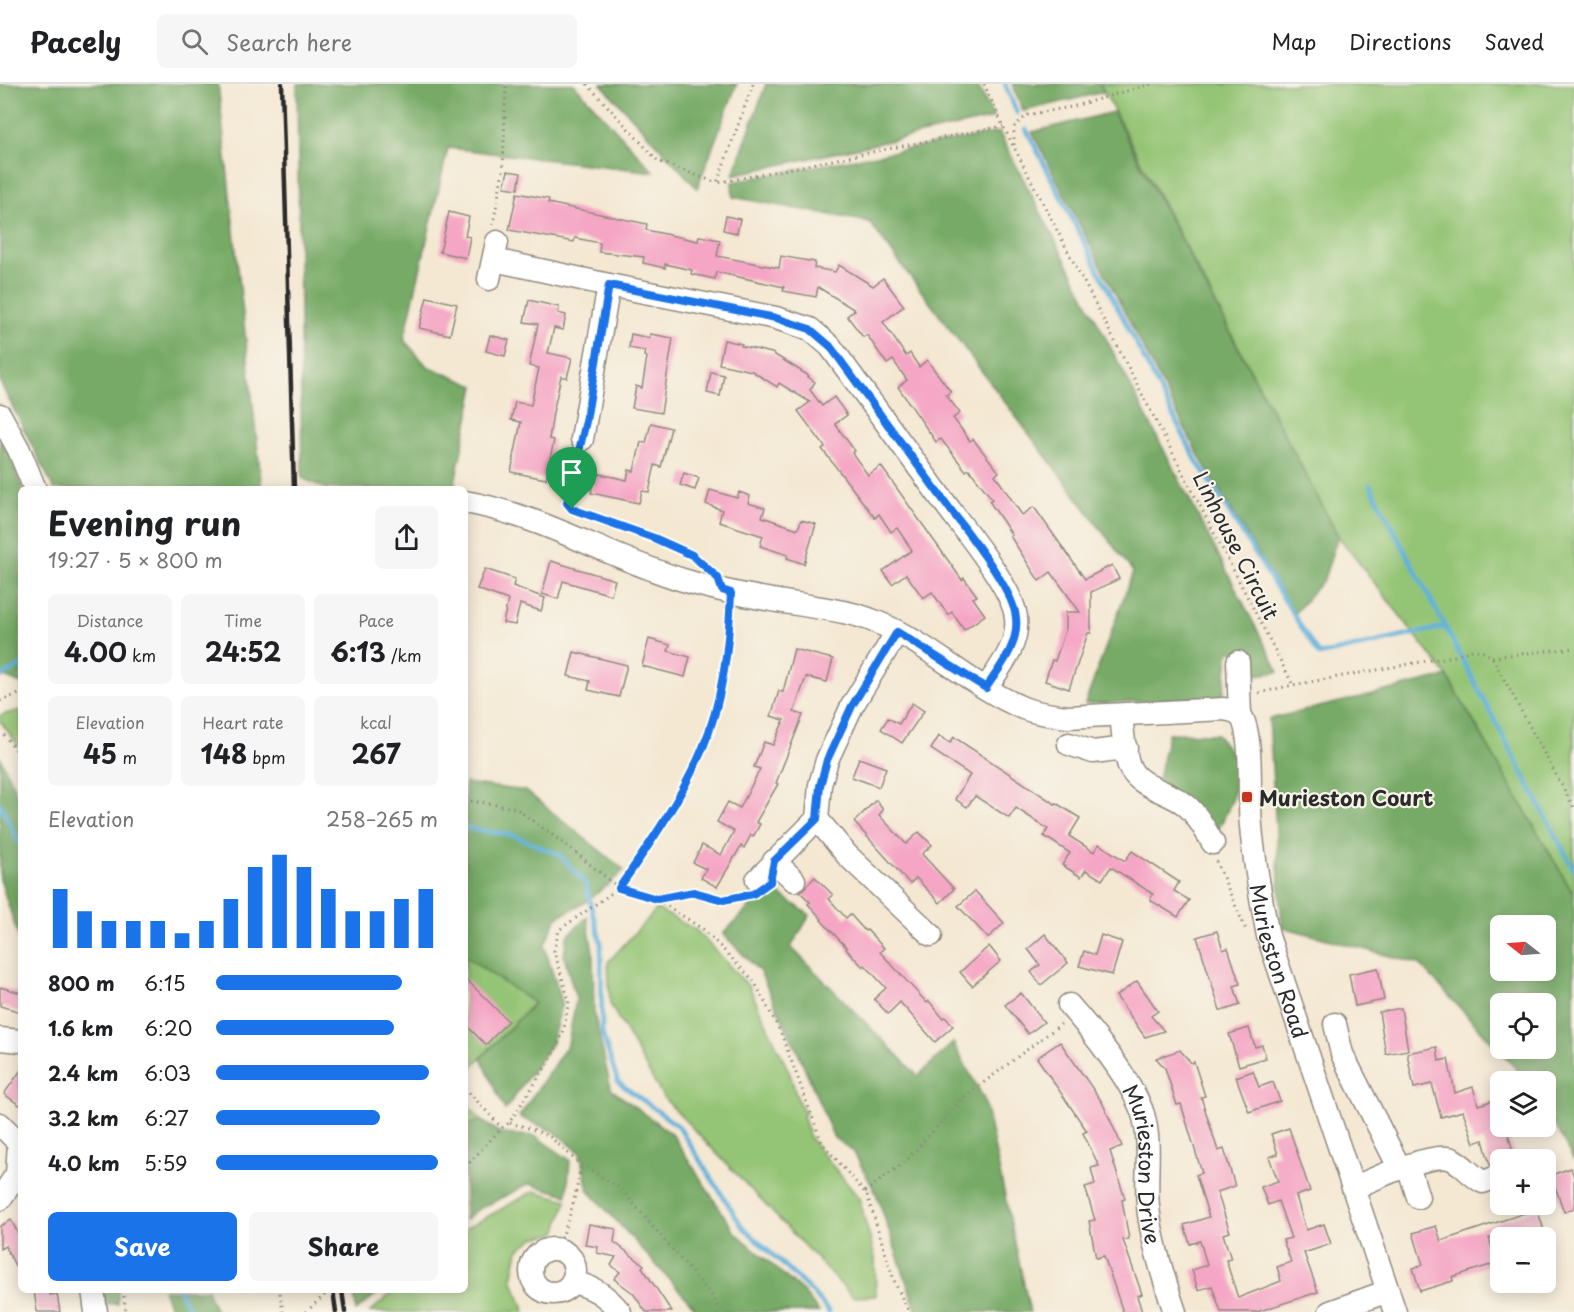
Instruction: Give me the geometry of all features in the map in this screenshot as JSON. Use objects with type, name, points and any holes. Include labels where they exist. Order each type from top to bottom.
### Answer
[{"type":"street","points":[[493,260],[776,318],[810,329],[830,346],[981,552],[1011,598],[1016,617],[1016,638],[986,688]]},
{"type":"street","points":[[591,429],[609,285]]},
{"type":"street","points":[[0,415],[19,450],[34,486]]},
{"type":"street","points":[[468,503],[496,508],[533,520],[641,567],[727,592],[846,613],[874,621],[897,632],[986,688],[1023,708],[1043,714],[1068,717],[1224,709],[1235,711],[1240,707]]},
{"type":"street","points":[[755,887],[774,861],[817,819],[820,786],[827,760],[852,706],[897,632]]},
{"type":"street","name":"Murieston Road","points":[[1238,662],[1240,707],[1248,741],[1250,825],[1268,936],[1391,1302]]},
{"type":"street","points":[[1121,715],[1131,771],[1142,781],[1184,804],[1214,843]]},
{"type":"street","points":[[1070,744],[1093,752],[1126,748]]},
{"type":"street","points":[[817,819],[847,855],[931,935]]},
{"type":"street","points":[[774,861],[794,880]]},
{"type":"street","name":"Murieston Drive","points":[[1083,1014],[1134,1092],[1143,1116],[1148,1147],[1148,1206],[1163,1277],[1175,1312]]},
{"type":"street","points":[[1335,1024],[1342,1054],[1418,1197]]},
{"type":"street","points":[[0,1124],[18,1143],[17,1174],[0,1199]]},
{"type":"street","points":[[1354,1188],[1379,1176],[1437,1158],[1451,1158],[1475,1178],[1483,1182],[1490,1180]]},
{"type":"street","points":[[556,1249],[565,1252],[573,1260],[575,1268],[572,1282],[561,1292],[542,1302],[538,1288],[533,1282],[530,1268],[537,1255],[544,1250],[556,1249]]},
{"type":"street","points":[[572,1282],[590,1286],[601,1292],[620,1312]]},
{"type":"street","points":[[93,1293],[96,1312]]},
{"type":"street","points":[[1330,1312],[1391,1302]]},
{"type":"path","points":[[493,260],[491,236],[503,170],[506,84]]},
{"type":"path","points":[[587,84],[658,161],[717,183],[1003,126]]},
{"type":"path","points":[[717,183],[753,84]]},
{"type":"path","name":"Linhouse Circuit","points":[[984,84],[1003,126],[1293,685]]},
{"type":"path","points":[[1014,146],[1014,127],[1027,116],[1071,107],[1150,84]]},
{"type":"path","points":[[468,1164],[501,1128],[509,1123],[550,1060],[563,1033],[569,1001],[554,951],[559,930],[619,888],[660,830],[702,749],[722,687],[727,592],[718,578],[692,555],[654,538],[572,509],[567,503],[591,429]]},
{"type":"path","points":[[1492,657],[1574,648]]},
{"type":"path","points":[[1240,707],[1293,685],[1454,656],[1479,649],[1492,657],[1574,808]]},
{"type":"path","points":[[0,701],[18,694]]},
{"type":"path","points":[[0,730],[18,752]]},
{"type":"path","points":[[468,800],[514,808],[565,844],[619,888],[657,899],[704,930],[754,981],[781,1033],[822,1143],[865,1192],[895,1283],[909,1312]]},
{"type":"path","points":[[657,899],[694,892],[723,900],[755,887]]},
{"type":"path","points":[[865,1192],[907,1161],[962,1099],[1083,1014]]},
{"type":"path","points":[[468,1091],[501,1128]]},
{"type":"path","points":[[509,1123],[550,1137],[581,1165],[618,1187],[714,1298],[719,1312]]},
{"type":"path","points":[[556,1249],[565,1231],[574,1202],[581,1165]]},
{"type":"path","points":[[123,1293],[126,1312]]},
{"type":"path","points":[[280,1293],[283,1312]]},
{"type":"path","points":[[306,1312],[327,1293]]},
{"type":"green space","points":[[0,84],[218,84],[262,486],[52,486],[0,382]]},
{"type":"green space","points":[[297,84],[574,84],[654,172],[448,148],[404,340],[427,366],[475,386],[454,486],[319,486],[302,478]]},
{"type":"green space","points":[[601,84],[737,84],[697,188]]},
{"type":"green space","points":[[766,84],[977,84],[994,118],[733,175]]},
{"type":"green space","points":[[1012,84],[1100,84],[1104,92],[1023,111]]},
{"type":"green space","points":[[1100,84],[1574,84],[1574,895],[1447,676],[1338,536]]},
{"type":"green space","points":[[1113,112],[1338,536],[1324,579],[1294,614],[1200,458],[1032,132]]},
{"type":"green space","points":[[999,132],[1279,672],[1256,675],[1254,659],[1229,650],[1223,697],[1085,704],[1133,572],[869,222],[733,197],[732,182]]},
{"type":"green space","points":[[0,440],[22,486],[18,486],[18,683],[0,675]]},
{"type":"green space","points":[[1447,676],[1574,895],[1574,1161],[1556,1128],[1556,1071],[1519,1071],[1508,1059],[1556,1059],[1556,993],[1490,993],[1490,1040],[1419,964],[1282,927],[1269,719]]},
{"type":"green space","points":[[18,711],[18,745],[0,721],[0,715]]},
{"type":"green space","points":[[1168,733],[1217,734],[1236,761],[1233,798],[1218,831],[1158,780]]},
{"type":"green space","points":[[0,757],[18,796],[18,936],[0,879]]},
{"type":"green space","points":[[468,783],[526,791],[624,870],[584,903],[557,917],[544,946],[562,1002],[552,1043],[505,1110],[481,1058],[534,1003],[468,958]]},
{"type":"green space","points":[[769,887],[810,915],[791,947],[918,1076],[953,1043],[984,1099],[1030,1312],[917,1312],[876,1193],[853,1151],[834,1138],[801,1059],[760,972],[723,934]]},
{"type":"green space","points":[[657,909],[696,930],[749,987],[790,1074],[799,1103],[806,1113],[803,1115],[810,1138],[859,1198],[875,1257],[876,1296],[853,1297],[663,1097],[610,1004],[608,962]]},
{"type":"green space","points":[[587,917],[593,952],[594,1012],[611,1089],[672,1134],[734,1231],[804,1293],[819,1312],[699,1312],[588,1190],[580,1153],[555,1132],[519,1117],[568,1044],[576,999],[564,956],[567,936]]},
{"type":"green space","points":[[468,958],[534,1003],[468,1071]]},
{"type":"green space","points":[[468,1106],[482,1121],[468,1124]]},
{"type":"green space","points":[[482,1121],[502,1134],[535,1136],[570,1160],[567,1195],[529,1184],[477,1210],[468,1218],[468,1124]]},
{"type":"green space","points":[[534,1191],[567,1200],[556,1233],[534,1238],[518,1250],[512,1279],[525,1312],[370,1312],[392,1293],[468,1293],[468,1227]]},
{"type":"green space","points":[[102,1293],[118,1293],[118,1304],[102,1303]]},
{"type":"green space","points":[[164,1293],[208,1293],[216,1312],[172,1312]]},
{"type":"green space","points":[[354,1293],[377,1293],[356,1311]]},
{"type":"building","points":[[508,171],[521,173],[518,189],[504,187]]},
{"type":"building","points":[[517,193],[549,199],[548,203],[647,224],[646,230],[698,241],[699,236],[720,240],[717,256],[779,268],[781,256],[815,262],[814,268],[835,272],[839,265],[873,286],[883,278],[904,306],[883,322],[906,356],[910,353],[919,367],[927,360],[951,392],[946,395],[960,413],[953,418],[970,441],[973,439],[999,472],[995,475],[1022,515],[1034,507],[1085,579],[1112,565],[1119,579],[1091,592],[1091,633],[1088,633],[1069,689],[1045,681],[1052,660],[1055,661],[1066,628],[1066,612],[1080,612],[1051,572],[1039,581],[989,501],[992,499],[969,469],[966,471],[941,439],[936,442],[898,387],[907,380],[893,360],[887,364],[867,335],[863,337],[847,316],[855,310],[818,287],[816,297],[783,291],[784,287],[716,272],[715,279],[691,274],[692,270],[665,264],[665,268],[643,263],[644,257],[599,252],[600,243],[575,238],[574,242],[509,230]]},
{"type":"building","points":[[449,212],[469,217],[465,236],[470,237],[466,258],[440,252]]},
{"type":"building","points":[[726,216],[740,219],[737,233],[723,230]]},
{"type":"building","points":[[427,297],[457,304],[450,335],[419,328]]},
{"type":"building","points":[[529,300],[559,307],[558,313],[566,315],[563,330],[554,328],[548,353],[572,358],[567,378],[561,376],[553,413],[549,439],[554,440],[546,479],[511,472],[521,422],[511,420],[515,402],[531,405],[539,368],[529,366],[538,324],[524,322]]},
{"type":"building","points":[[631,334],[650,338],[650,334],[673,338],[661,413],[632,408],[636,386],[642,388],[647,357],[644,356],[645,351],[629,348]]},
{"type":"building","points":[[490,335],[509,340],[505,356],[486,351]]},
{"type":"building","points":[[724,340],[772,353],[809,376],[815,382],[810,390],[822,406],[834,397],[847,415],[835,424],[855,451],[852,453],[868,475],[881,466],[962,580],[964,578],[977,596],[973,598],[985,615],[964,630],[952,612],[948,615],[932,592],[923,598],[906,574],[892,584],[883,571],[912,550],[897,528],[891,532],[879,514],[875,518],[822,449],[825,447],[798,411],[810,402],[779,383],[777,387],[752,371],[719,364]]},
{"type":"building","points":[[711,372],[724,375],[720,396],[707,393]]},
{"type":"building","points":[[651,423],[671,428],[661,467],[655,465],[649,492],[642,491],[639,503],[591,493],[595,473],[627,480],[629,470],[634,471],[641,442],[646,443]]},
{"type":"building","points":[[684,473],[699,478],[695,490],[680,485]]},
{"type":"building","points":[[710,490],[737,498],[739,492],[750,496],[748,503],[765,508],[762,517],[798,529],[801,520],[816,524],[804,564],[787,558],[788,555],[760,546],[763,536],[719,522],[722,510],[706,504]]},
{"type":"building","points":[[551,561],[615,580],[611,595],[563,581],[558,599],[542,594]]},
{"type":"building","points":[[485,569],[515,579],[513,586],[545,598],[541,611],[520,604],[515,625],[503,623],[508,600],[477,589]]},
{"type":"building","points":[[649,639],[670,645],[668,651],[690,657],[685,677],[642,666]]},
{"type":"building","points":[[794,649],[833,659],[827,682],[806,677],[794,712],[803,715],[776,783],[778,784],[756,822],[760,824],[753,837],[751,835],[744,848],[741,846],[717,887],[701,878],[706,869],[693,863],[702,845],[721,855],[734,831],[717,822],[728,802],[740,808],[760,769],[754,767],[764,742],[773,745],[784,720],[771,716],[779,691],[783,692]]},
{"type":"building","points":[[574,652],[627,665],[619,697],[588,690],[590,681],[568,676]]},
{"type":"building","points":[[912,703],[924,711],[902,743],[881,729],[888,718],[899,724]]},
{"type":"building","points":[[939,736],[950,743],[954,737],[1080,818],[1069,836],[1094,852],[1099,844],[1125,861],[1132,851],[1179,882],[1174,891],[1189,900],[1178,917],[1150,900],[1153,894],[1111,867],[1102,880],[1086,870],[1081,877],[1062,865],[1070,853],[1044,836],[1048,829],[1016,808],[1009,818],[975,796],[967,807],[955,799],[970,775],[931,749]]},
{"type":"building","points":[[859,758],[886,768],[879,787],[852,777]]},
{"type":"building","points":[[876,800],[883,810],[879,815],[906,844],[919,832],[932,845],[922,854],[954,889],[940,903],[916,878],[910,884],[854,822]]},
{"type":"building","points":[[815,877],[833,895],[829,899],[846,918],[850,914],[865,931],[867,930],[884,948],[880,952],[927,1003],[929,1001],[953,1026],[935,1042],[900,1002],[888,1014],[874,999],[886,988],[865,965],[863,967],[846,949],[800,892]]},
{"type":"building","points":[[975,891],[1004,923],[988,938],[958,906]]},
{"type":"building","points":[[1217,931],[1223,950],[1228,948],[1240,984],[1234,986],[1240,1005],[1225,1010],[1220,1010],[1197,937]]},
{"type":"building","points":[[1045,934],[1068,963],[1041,985],[1031,972],[1040,965],[1028,949]]},
{"type":"building","points":[[1101,935],[1122,942],[1112,975],[1079,966],[1084,951],[1095,955]]},
{"type":"building","points":[[989,946],[1001,961],[972,986],[960,972]]},
{"type":"building","points":[[1378,968],[1384,1000],[1355,1006],[1349,974]]},
{"type":"building","points":[[468,981],[508,1021],[486,1045],[468,1027]]},
{"type":"building","points":[[1137,981],[1158,1011],[1151,1016],[1164,1031],[1145,1037],[1116,996]]},
{"type":"building","points":[[0,987],[18,992],[18,1011],[0,1006]]},
{"type":"building","points":[[1021,993],[1044,1022],[1028,1034],[1005,1005]]},
{"type":"building","points":[[1401,1008],[1408,1050],[1386,1054],[1379,1012]]},
{"type":"building","points":[[1249,1028],[1255,1047],[1262,1045],[1266,1058],[1239,1066],[1229,1034]]},
{"type":"building","points":[[1060,1042],[1102,1102],[1122,1146],[1110,1151],[1125,1199],[1122,1200],[1129,1239],[1123,1240],[1142,1294],[1137,1296],[1142,1312],[1123,1312],[1104,1256],[1096,1258],[1089,1221],[1095,1220],[1085,1187],[1095,1184],[1091,1168],[1099,1166],[1083,1133],[1087,1131],[1037,1058]]},
{"type":"building","points":[[1437,1047],[1439,1061],[1448,1059],[1455,1093],[1473,1087],[1478,1105],[1490,1101],[1490,1137],[1509,1137],[1512,1149],[1490,1149],[1490,1165],[1483,1140],[1474,1143],[1463,1111],[1441,1117],[1432,1084],[1414,1088],[1407,1053]]},
{"type":"building","points":[[1180,1050],[1191,1063],[1194,1062],[1205,1096],[1201,1097],[1218,1151],[1224,1149],[1235,1186],[1217,1192],[1230,1232],[1223,1234],[1231,1259],[1226,1260],[1238,1298],[1281,1281],[1277,1267],[1291,1262],[1283,1240],[1291,1238],[1278,1201],[1268,1205],[1261,1187],[1278,1181],[1269,1157],[1278,1154],[1271,1134],[1289,1128],[1310,1191],[1296,1196],[1306,1230],[1324,1224],[1331,1244],[1304,1253],[1318,1292],[1257,1312],[1221,1312],[1212,1286],[1198,1290],[1192,1270],[1207,1265],[1200,1241],[1190,1244],[1184,1225],[1209,1217],[1196,1175],[1202,1173],[1181,1104],[1177,1105],[1165,1068],[1156,1058]]},
{"type":"building","points":[[1253,1071],[1259,1087],[1273,1082],[1280,1101],[1249,1112],[1236,1077]]},
{"type":"building","points":[[18,1074],[18,1104],[4,1094]]},
{"type":"building","points":[[1571,1168],[1574,1177],[1574,1208],[1564,1212],[1556,1189],[1556,1173]]},
{"type":"building","points":[[1519,1215],[1539,1215],[1543,1227],[1490,1227],[1490,1265],[1452,1277],[1453,1281],[1420,1291],[1413,1268],[1423,1265],[1413,1233],[1436,1226],[1441,1241]]},
{"type":"building","points":[[11,1220],[18,1233],[18,1271],[5,1246],[0,1249],[0,1226]]},
{"type":"building","points":[[589,1224],[616,1229],[614,1242],[644,1265],[642,1267],[672,1312],[646,1312],[633,1293],[614,1279],[620,1272],[611,1265],[616,1257],[597,1253],[598,1247],[585,1245]]},
{"type":"building","points":[[34,1293],[57,1294],[60,1312],[37,1312]]},
{"type":"waterway","points":[[1005,84],[1017,113]]},
{"type":"waterway","points":[[1026,129],[1196,460],[1319,655],[1445,627]]},
{"type":"waterway","points":[[1370,485],[1574,870]]},
{"type":"waterway","points":[[0,677],[18,668]]},
{"type":"waterway","points":[[0,804],[18,841]]},
{"type":"waterway","points":[[468,828],[512,835],[560,855],[585,883],[601,943],[602,1033],[618,1082],[678,1126],[742,1226],[813,1293],[829,1312]]},
{"type":"waterway","points":[[181,1293],[191,1312]]},
{"type":"railway","points":[[282,84],[294,486]]},
{"type":"railway","points":[[333,1293],[336,1312]]},
{"type":"railway","points":[[342,1293],[345,1312]]},
{"type":"place","name":"Murieston Court","points":[[1247,797]]},
{"type":"route","points":[[609,285],[776,318],[810,329],[830,346],[981,552],[1011,598],[1016,617],[1016,638],[986,688],[897,632],[852,706],[827,760],[820,786],[817,819],[774,861],[770,882],[753,894],[723,900],[694,892],[657,899],[619,888],[660,830],[702,749],[722,687],[731,593],[722,590],[718,578],[692,555],[654,538],[572,509],[567,503],[586,421],[609,285]]}]
